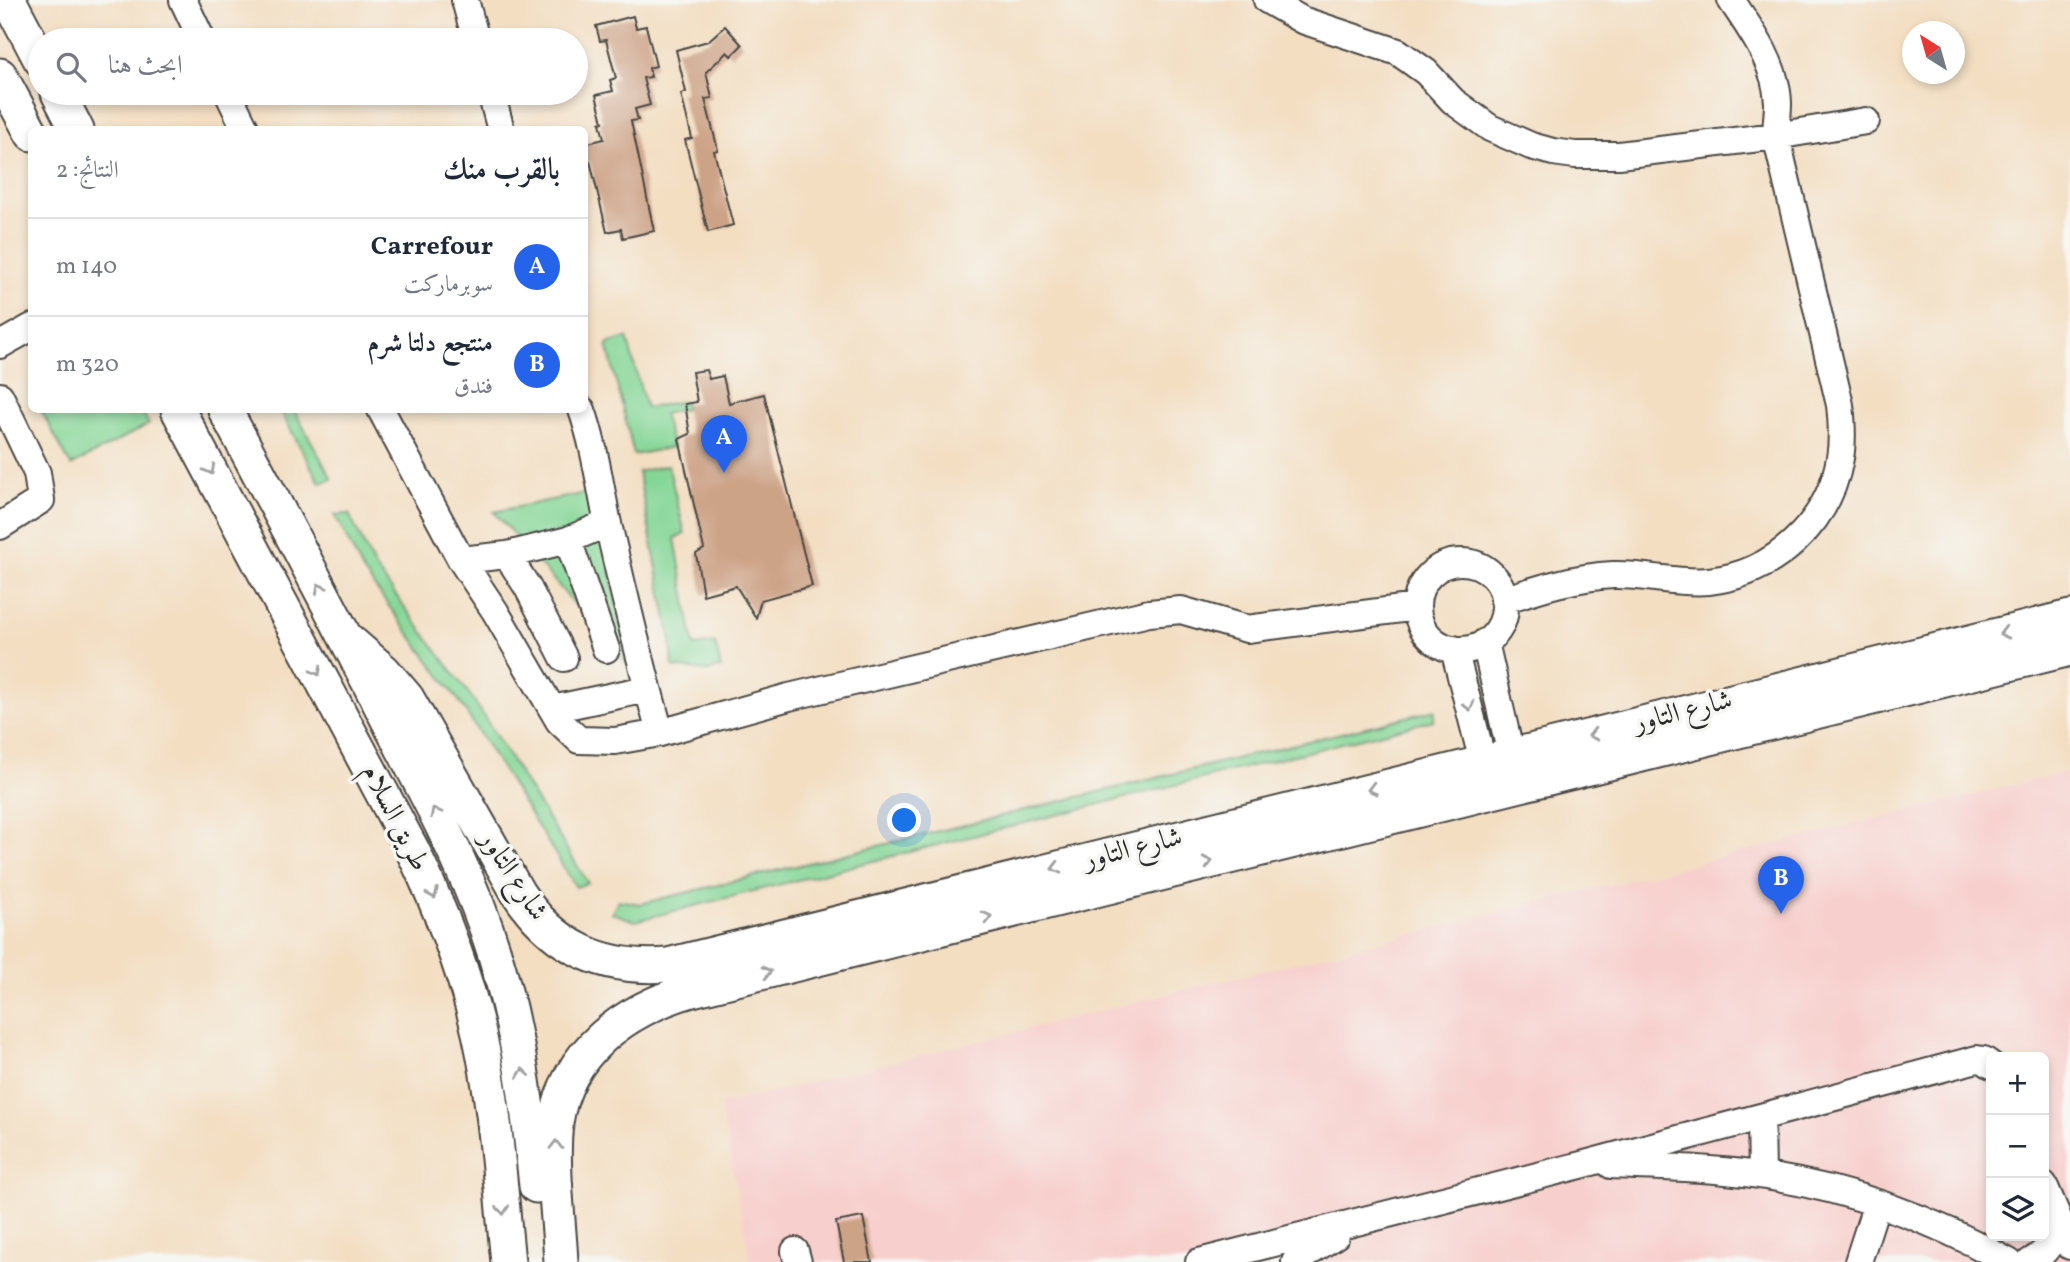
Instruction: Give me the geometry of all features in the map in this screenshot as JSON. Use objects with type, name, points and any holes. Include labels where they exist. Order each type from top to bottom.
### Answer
[{"type":"main road","points":[[9,0],[28,36]]},
{"type":"main road","points":[[0,75],[28,127]]},
{"type":"main road","points":[[64,105],[76,126]]},
{"type":"main road","name":"طريق السلام","points":[[180,413],[413,852],[445,922],[469,996],[486,1071],[506,1259]]},
{"type":"main road","name":"طريق السلام","points":[[227,413],[447,836],[480,911],[505,989],[523,1069],[544,1262]]},
{"type":"main road","name":"شارع التاور","points":[[346,638],[384,671],[407,698],[518,893],[533,914],[551,932],[596,958],[631,966],[722,967],[1771,707],[2070,617]]},
{"type":"main road","name":"شارع التاور","points":[[561,1262],[555,1143],[560,1105],[573,1070],[604,1036],[654,1003],[673,996],[722,967],[1497,758],[2070,649]]},
{"type":"street","points":[[183,0],[196,28]]},
{"type":"street","points":[[465,0],[473,28]]},
{"type":"street","points":[[1267,0],[1302,20],[1398,52],[1426,72],[1453,102],[1481,122],[1510,138],[1552,152],[1619,155],[1776,136],[1866,121]]},
{"type":"street","points":[[1504,600],[1551,585],[1590,577],[1637,575],[1677,581],[1711,581],[1746,572],[1780,554],[1795,542],[1814,520],[1836,477],[1842,422],[1829,355],[1776,136],[1778,102],[1770,68],[1755,35],[1731,0]]},
{"type":"street","points":[[234,105],[244,126]]},
{"type":"street","points":[[494,105],[500,126]]},
{"type":"street","points":[[0,345],[28,329]]},
{"type":"street","points":[[0,396],[37,473],[41,500],[0,526]]},
{"type":"street","points":[[383,413],[461,560],[495,611],[559,721],[579,740],[615,741],[660,733],[789,697],[1149,612],[1181,610],[1247,629],[1417,607]]},
{"type":"street","points":[[583,413],[599,472],[634,642],[660,733]]},
{"type":"street","points":[[461,560],[507,555],[568,540],[608,523]]},
{"type":"street","points":[[568,540],[607,649]]},
{"type":"street","points":[[507,555],[528,588],[564,658]]},
{"type":"street","points":[[1457,563],[1479,566],[1491,574],[1500,586],[1504,600],[1501,624],[1485,642],[1475,647],[1454,649],[1443,646],[1425,631],[1419,621],[1419,592],[1426,579],[1437,569],[1457,563]]},
{"type":"street","points":[[527,667],[634,642]]},
{"type":"street","points":[[1485,642],[1497,758]]},
{"type":"street","points":[[1454,649],[1497,758]]},
{"type":"street","points":[[552,709],[647,689]]},
{"type":"street","points":[[1199,1262],[1581,1165],[1977,1059],[1986,1061]]},
{"type":"street","points":[[1761,1118],[1762,1175]]},
{"type":"street","points":[[1581,1165],[1674,1167],[1762,1175],[1801,1182],[1877,1203],[1935,1225],[2009,1262]]},
{"type":"street","points":[[2049,1197],[2070,1246]]},
{"type":"street","points":[[1858,1262],[1877,1203]]},
{"type":"street","points":[[2029,1262],[2043,1254],[2049,1246],[2058,1219]]},
{"type":"street","points":[[1296,1262],[1352,1224]]},
{"type":"shaded area","points":[[2070,771],[2070,1262],[751,1262],[720,1105]]},
{"type":"green space","points":[[627,338],[646,408],[684,401],[686,409],[663,414],[673,447],[634,455],[607,344]]},
{"type":"green space","points":[[43,413],[143,413],[149,424],[71,466]]},
{"type":"green space","points":[[282,413],[296,413],[332,479],[320,483]]},
{"type":"green space","points":[[668,465],[685,534],[675,538],[694,646],[715,643],[721,668],[708,671],[673,667],[671,640],[638,472]]},
{"type":"green space","points":[[595,491],[628,665],[494,512]]},
{"type":"green space","points":[[349,514],[374,566],[473,699],[588,883],[576,887],[459,701],[363,571],[335,515]]},
{"type":"green space","points":[[1435,710],[1434,720],[635,921],[612,913],[618,900],[640,904]]},
{"type":"building","points":[[633,16],[636,28],[646,26],[656,66],[649,68],[651,77],[643,78],[650,105],[635,109],[638,120],[631,121],[654,231],[623,238],[621,229],[607,232],[588,161],[588,143],[604,139],[596,95],[613,91],[610,80],[616,78],[606,40],[600,41],[596,26]]},
{"type":"building","points":[[725,26],[742,45],[731,56],[727,52],[706,72],[712,98],[705,99],[718,150],[714,151],[733,225],[708,232],[685,140],[692,138],[681,94],[686,92],[676,50],[708,41]]},
{"type":"building","points":[[706,370],[709,379],[723,376],[729,403],[764,394],[812,586],[761,600],[756,618],[736,586],[703,595],[696,554],[704,549],[679,439],[690,434],[685,404],[697,402],[692,372]]},
{"type":"building","points":[[863,1217],[872,1262],[844,1262],[836,1222]]},
{"type":"place","name":"Carrefour","points":[[724,473]]},
{"type":"place","name":"منتجع دلتا شرم","points":[[1781,914]]}]
